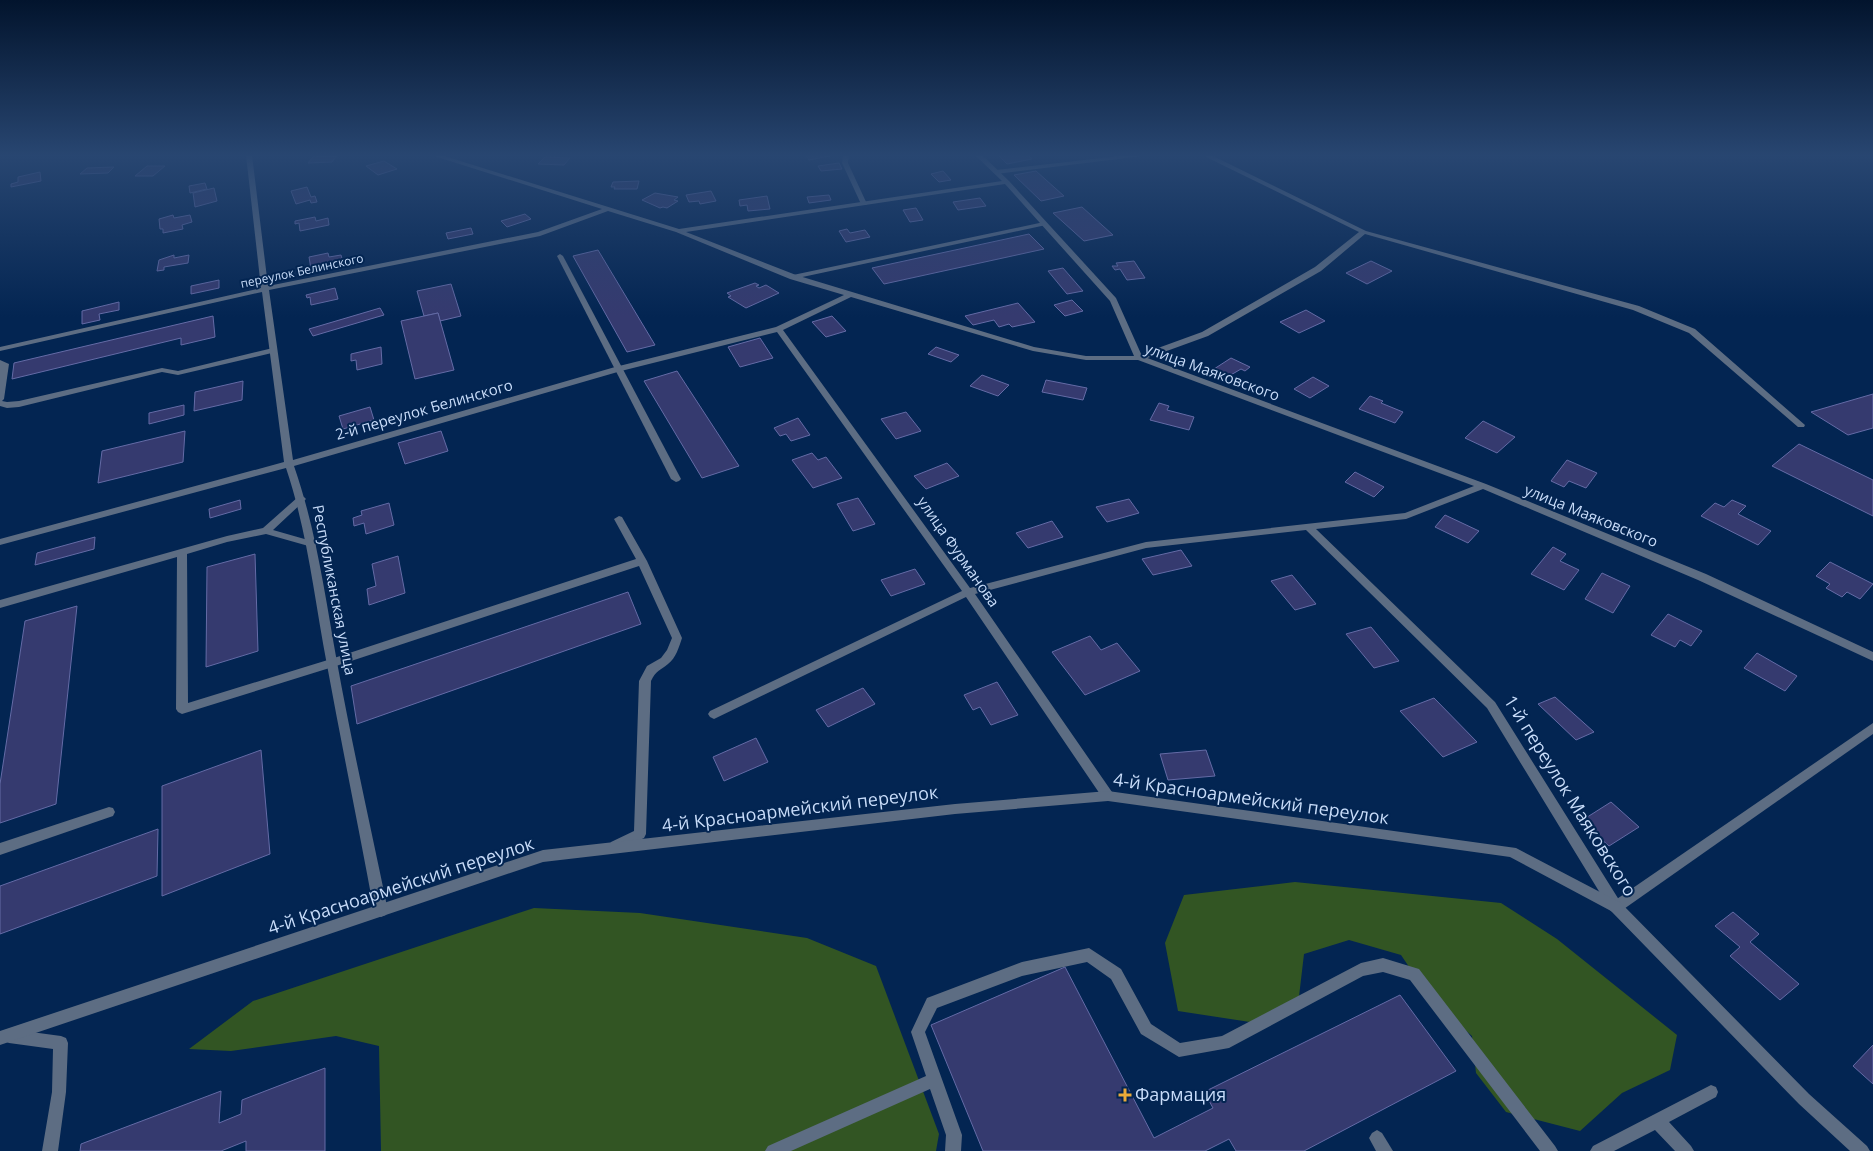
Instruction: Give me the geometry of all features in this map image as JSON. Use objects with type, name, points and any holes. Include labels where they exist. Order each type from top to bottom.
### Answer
[{"type":"street","name":"Республиканская улица","points":[[256,209],[288,464],[301,499],[312,544],[332,663],[381,911]]},
{"type":"street","name":"улица Маяковского","points":[[602,209],[678,231],[793,277],[1033,349],[1086,358],[1139,358],[1483,486],[1702,577],[1873,657]]},
{"type":"street","points":[[678,231],[832,209]]},
{"type":"street","points":[[1031,209],[1113,300],[1139,358],[1205,334],[1318,269],[1364,232]]},
{"type":"street","points":[[1316,209],[1364,232],[1636,308],[1692,331],[1801,425]]},
{"type":"street","name":"переулок Белинского","points":[[0,349],[265,290],[540,234],[606,210]]},
{"type":"street","points":[[793,277],[1044,224]]},
{"type":"street","points":[[560,256],[676,479]]},
{"type":"street","name":"2-й переулок Белинского","points":[[0,542],[288,464],[618,369],[779,328],[851,294]]},
{"type":"street","name":"улица Фурманова","points":[[779,328],[968,592],[1108,796]]},
{"type":"street","points":[[0,403],[7,405],[18,404],[162,370],[178,373],[273,350]]},
{"type":"street","points":[[0,362],[5,364],[0,399]]},
{"type":"street","points":[[714,714],[968,592],[1146,544],[1406,516],[1483,486]]},
{"type":"street","points":[[266,531],[301,499]]},
{"type":"street","points":[[610,848],[640,834],[645,681],[652,668],[665,661],[672,652],[677,638],[642,561],[619,519]]},
{"type":"street","name":"1-й переулок Маяковского","points":[[1308,528],[1491,704],[1616,907],[1804,1099],[1862,1151]]},
{"type":"street","points":[[0,604],[227,539],[266,531],[312,544]]},
{"type":"street","points":[[182,552],[182,709],[332,663],[642,561]]},
{"type":"street","points":[[1616,907],[1873,728]]},
{"type":"street","name":"4-й Красноармейский переулок","points":[[4,1037],[543,856],[955,809],[1108,796],[1512,852],[1616,907]]},
{"type":"street","points":[[0,848],[108,812]]},
{"type":"street","points":[[953,1151],[954,1135],[918,1032],[932,1003],[1022,969],[1089,955],[1116,974],[1146,1029],[1178,1050],[1224,1043],[1361,970],[1383,965],[1414,974],[1550,1151]]},
{"type":"street","points":[[4,1037],[61,1042],[60,1092],[50,1151]]},
{"type":"street","points":[[773,1151],[935,1079]]},
{"type":"street","points":[[1598,1151],[1711,1092]]},
{"type":"street","points":[[1656,1120],[1686,1151]]},
{"type":"green space","points":[[1295,882],[1501,903],[1557,939],[1677,1035],[1670,1070],[1622,1093],[1580,1131],[1506,1112],[1476,1073],[1472,1036],[1430,998],[1401,955],[1349,940],[1304,954],[1298,1005],[1250,1022],[1178,1011],[1165,943],[1184,895]]},
{"type":"green space","points":[[534,908],[640,913],[807,938],[876,966],[939,1134],[936,1151],[381,1151],[379,1046],[336,1036],[231,1051],[189,1049],[253,1001]]},
{"type":"building","points":[[748,209],[770,209],[748,211]]},
{"type":"building","points":[[916,209],[923,220],[910,222],[903,210]]},
{"type":"building","points":[[1084,209],[1113,235],[1084,241],[1053,213]]},
{"type":"building","points":[[525,214],[531,219],[507,227],[501,221]]},
{"type":"building","points":[[173,215],[174,218],[190,215],[192,222],[182,225],[183,229],[163,233],[163,229],[160,229],[159,219]]},
{"type":"building","points":[[315,217],[316,221],[328,218],[329,225],[300,231],[299,223],[295,224],[295,221]]},
{"type":"building","points":[[471,228],[473,234],[448,239],[446,233]]},
{"type":"building","points":[[847,229],[850,233],[865,230],[870,237],[846,242],[839,231]]},
{"type":"building","points":[[1029,234],[1044,249],[884,284],[872,268]]},
{"type":"building","points":[[598,250],[655,345],[627,352],[573,256]]},
{"type":"building","points":[[328,253],[329,257],[341,255],[343,262],[311,269],[309,257]]},
{"type":"building","points":[[174,255],[174,258],[189,255],[188,263],[164,267],[164,270],[157,271],[159,260]]},
{"type":"building","points":[[1134,261],[1145,278],[1127,280],[1120,269],[1115,270],[1112,266],[1118,266],[1116,263]]},
{"type":"building","points":[[1371,261],[1392,271],[1367,284],[1346,273]]},
{"type":"building","points":[[1063,268],[1083,291],[1067,294],[1048,271]]},
{"type":"building","points":[[219,280],[219,288],[191,294],[191,286]]},
{"type":"building","points":[[755,283],[759,285],[756,286],[759,288],[766,285],[779,293],[746,308],[728,297],[731,296],[727,293]]},
{"type":"building","points":[[451,284],[461,316],[440,321],[438,313],[424,316],[417,291]]},
{"type":"building","points":[[335,288],[338,299],[311,305],[310,297],[307,298],[306,295]]},
{"type":"building","points":[[1072,300],[1083,311],[1065,316],[1054,305]]},
{"type":"building","points":[[119,302],[119,310],[99,314],[100,320],[82,324],[82,311]]},
{"type":"building","points":[[1018,303],[1035,322],[1012,327],[1009,324],[999,327],[994,320],[973,325],[965,316]]},
{"type":"building","points":[[380,308],[384,315],[313,336],[309,329]]},
{"type":"building","points":[[1306,310],[1325,321],[1299,333],[1280,322]]},
{"type":"building","points":[[438,313],[454,370],[415,379],[401,321]]},
{"type":"building","points":[[213,316],[215,337],[181,345],[181,338],[12,379],[14,363]]},
{"type":"building","points":[[832,316],[846,331],[826,337],[812,322]]},
{"type":"building","points":[[760,338],[773,358],[740,367],[728,347]]},
{"type":"building","points":[[381,347],[382,364],[357,370],[356,360],[351,361],[351,354]]},
{"type":"building","points":[[936,347],[959,355],[951,362],[928,354]]},
{"type":"building","points":[[1231,358],[1250,367],[1245,371],[1241,369],[1229,376],[1214,369]]},
{"type":"building","points":[[677,371],[739,466],[702,478],[644,381]]},
{"type":"building","points":[[982,375],[1009,385],[998,396],[970,386]]},
{"type":"building","points":[[1313,377],[1329,386],[1310,398],[1294,389]]},
{"type":"building","points":[[1046,380],[1087,388],[1083,400],[1042,392]]},
{"type":"building","points":[[243,381],[242,400],[194,411],[195,392]]},
{"type":"building","points":[[1873,394],[1873,428],[1848,435],[1811,412]]},
{"type":"building","points":[[1370,396],[1403,412],[1395,423],[1359,409]]},
{"type":"building","points":[[1159,403],[1169,406],[1167,410],[1194,417],[1189,430],[1150,420]]},
{"type":"building","points":[[184,405],[184,415],[149,424],[149,413]]},
{"type":"building","points":[[370,407],[374,420],[343,429],[339,416]]},
{"type":"building","points":[[906,412],[921,431],[896,439],[881,419]]},
{"type":"building","points":[[798,418],[810,435],[791,441],[786,434],[780,436],[774,428]]},
{"type":"building","points":[[1483,421],[1515,437],[1497,453],[1465,438]]},
{"type":"building","points":[[185,431],[183,462],[98,483],[102,451]]},
{"type":"building","points":[[441,431],[448,451],[405,464],[398,443]]},
{"type":"building","points":[[1799,444],[1873,480],[1873,516],[1772,466]]},
{"type":"building","points":[[812,453],[818,460],[826,457],[842,478],[813,488],[792,460]]},
{"type":"building","points":[[1567,460],[1597,473],[1586,488],[1569,481],[1564,487],[1551,481]]},
{"type":"building","points":[[947,463],[959,476],[926,489],[914,476]]},
{"type":"building","points":[[1355,472],[1384,487],[1374,497],[1345,482]]},
{"type":"building","points":[[858,498],[875,524],[853,531],[837,504]]},
{"type":"building","points":[[1129,499],[1139,513],[1107,522],[1096,507]]},
{"type":"building","points":[[240,500],[241,509],[210,518],[209,509]]},
{"type":"building","points":[[1732,500],[1746,506],[1738,514],[1771,531],[1758,545],[1701,516],[1715,503],[1724,507]]},
{"type":"building","points":[[389,503],[394,525],[366,534],[364,523],[354,526],[353,518],[362,515],[361,511]]},
{"type":"building","points":[[1445,515],[1479,531],[1468,543],[1435,527]]},
{"type":"building","points":[[1052,521],[1063,537],[1028,548],[1016,533]]},
{"type":"building","points":[[95,537],[94,549],[35,565],[37,553]]},
{"type":"building","points":[[1553,547],[1566,554],[1560,561],[1579,570],[1564,590],[1531,574]]},
{"type":"building","points":[[1181,550],[1192,566],[1153,575],[1142,559]]},
{"type":"building","points":[[255,554],[258,651],[206,667],[207,567]]},
{"type":"building","points":[[398,556],[405,593],[369,605],[367,589],[376,586],[372,564]]},
{"type":"building","points":[[1830,562],[1873,584],[1860,599],[1847,592],[1842,597],[1826,588],[1830,584],[1816,576]]},
{"type":"building","points":[[915,569],[925,584],[891,596],[881,580]]},
{"type":"building","points":[[1602,573],[1630,586],[1613,613],[1585,599]]},
{"type":"building","points":[[1292,575],[1316,604],[1295,610],[1271,581]]},
{"type":"building","points":[[628,592],[641,624],[357,724],[351,686]]},
{"type":"building","points":[[77,606],[56,804],[0,823],[0,784],[25,621]]},
{"type":"building","points":[[1668,614],[1702,631],[1691,646],[1680,640],[1675,647],[1651,635]]},
{"type":"building","points":[[1371,627],[1399,661],[1374,668],[1346,634]]},
{"type":"building","points":[[1090,636],[1101,650],[1117,643],[1140,671],[1085,695],[1052,652]]},
{"type":"building","points":[[1757,653],[1797,676],[1785,691],[1744,668]]},
{"type":"building","points":[[997,682],[1018,715],[991,725],[980,707],[973,710],[964,695]]},
{"type":"building","points":[[863,688],[875,704],[828,727],[816,710]]},
{"type":"building","points":[[1555,697],[1594,732],[1576,740],[1538,704]]},
{"type":"building","points":[[1434,698],[1477,742],[1443,757],[1400,711]]},
{"type":"building","points":[[756,738],[768,762],[724,781],[713,757]]},
{"type":"building","points":[[261,750],[270,854],[162,896],[162,786]]},
{"type":"building","points":[[1206,750],[1215,776],[1168,780],[1160,754]]},
{"type":"building","points":[[1611,802],[1639,827],[1609,846],[1581,821]]},
{"type":"building","points":[[158,829],[157,876],[0,934],[0,886]]},
{"type":"building","points":[[1733,912],[1759,934],[1750,942],[1799,984],[1780,1000],[1730,956],[1740,947],[1715,926]]},
{"type":"building","points":[[1065,967],[1154,1138],[1213,1108],[1204,1092],[1400,995],[1456,1071],[1304,1151],[1236,1151],[1229,1139],[1205,1151],[983,1151],[931,1025]]},
{"type":"building","points":[[1873,1045],[1873,1084],[1853,1066]]},
{"type":"building","points":[[325,1068],[325,1151],[246,1151],[246,1141],[221,1151],[80,1151],[81,1144],[221,1091],[219,1123],[241,1114],[242,1100]]},
{"type":"place","name":"Фармация","points":[[1125,1095]]}]
